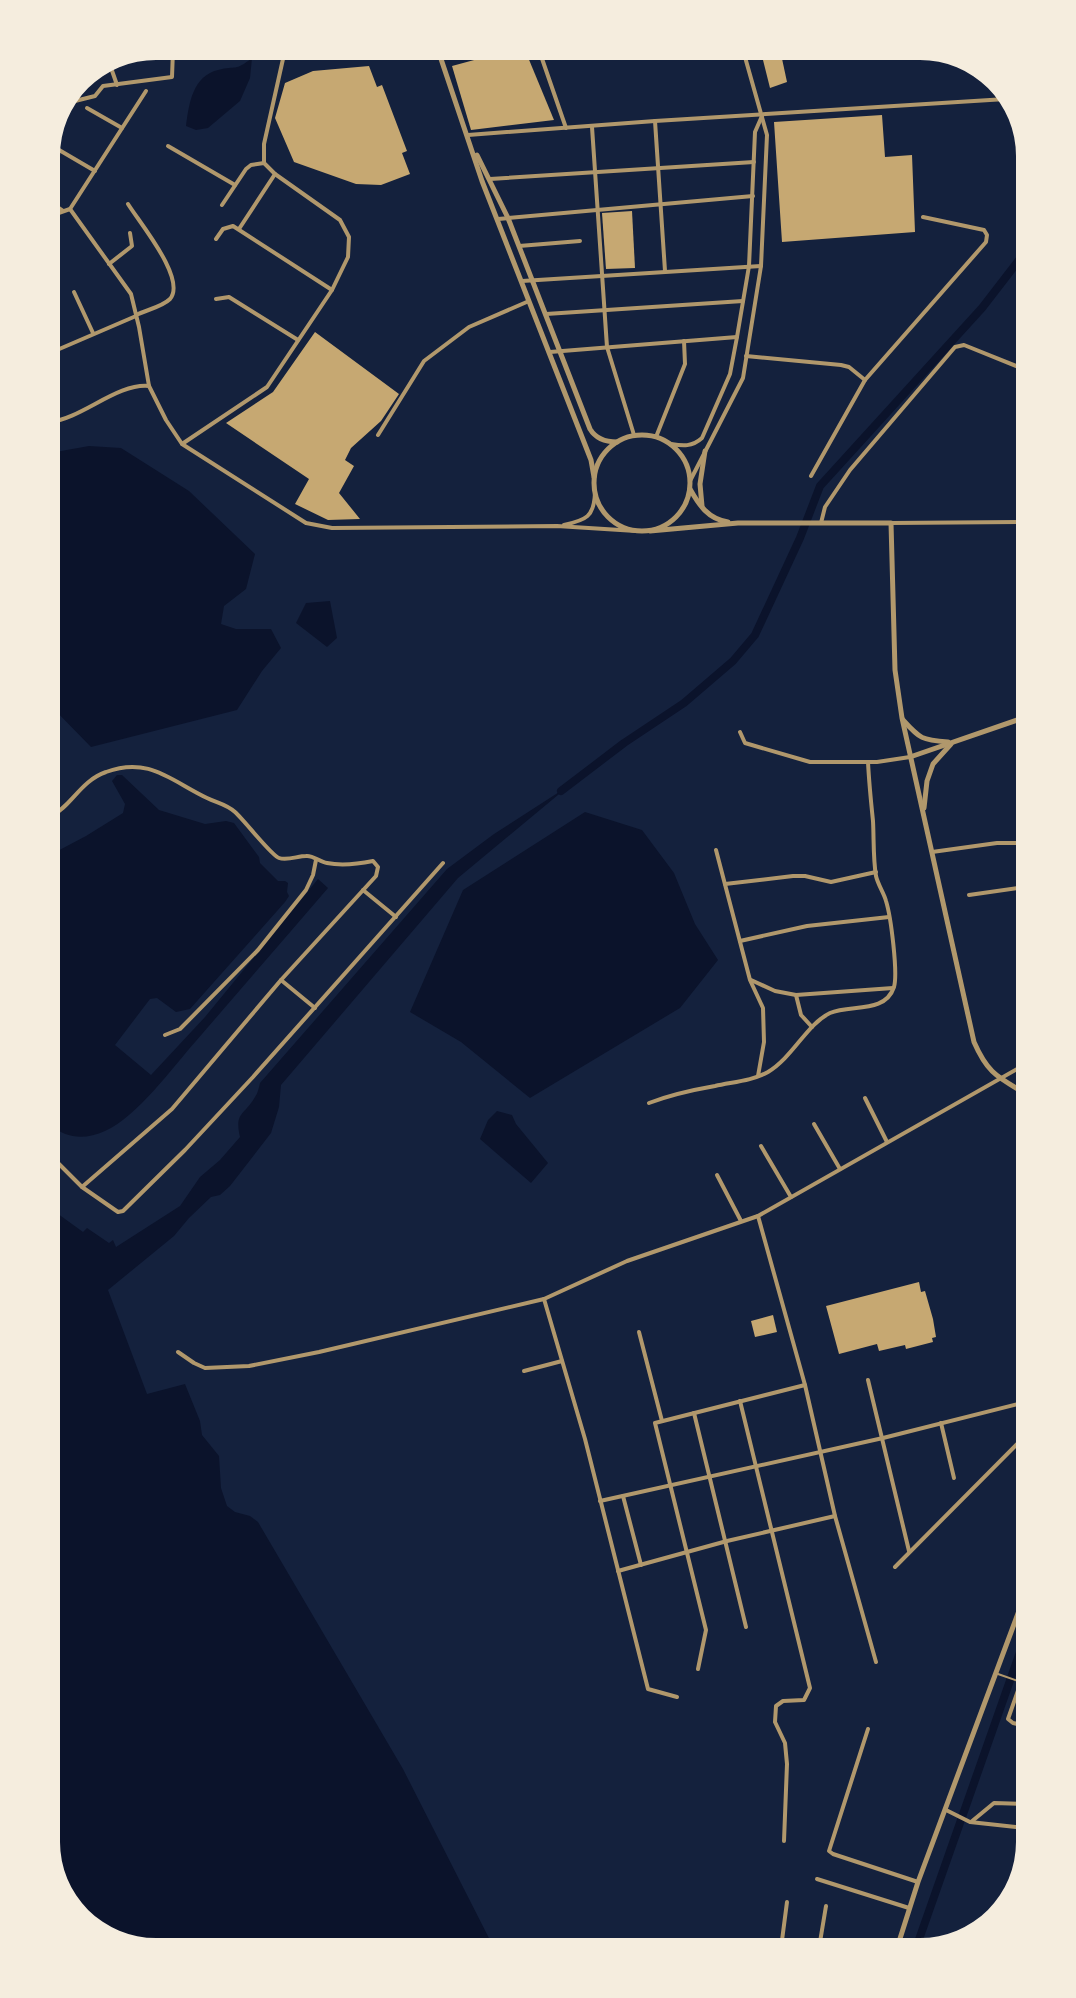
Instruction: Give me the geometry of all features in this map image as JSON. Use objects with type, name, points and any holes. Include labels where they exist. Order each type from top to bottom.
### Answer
[{"type":"street","points":[[78,100],[95,96],[103,86],[172,77],[173,60]]},
{"type":"street","points":[[182,444],[267,387],[332,290],[348,257],[349,237],[340,220],[275,174],[264,163],[264,144],[283,60]]},
{"type":"street","points":[[442,60],[482,181],[591,460],[595,493],[592,513],[580,522],[557,526]]},
{"type":"street","points":[[543,60],[567,129]]},
{"type":"street","points":[[690,481],[742,378],[761,266],[767,135],[746,60]]},
{"type":"street","points":[[112,71],[117,84]]},
{"type":"street","points":[[60,212],[70,209],[146,90]]},
{"type":"street","points":[[468,135],[998,100]]},
{"type":"street","points":[[87,108],[122,128]]},
{"type":"street","points":[[594,477],[599,462],[608,449],[616,442],[634,435],[656,437],[670,444],[683,446],[694,444],[702,438],[730,374],[748,266],[755,132],[762,116]]},
{"type":"street","points":[[655,121],[665,271]]},
{"type":"street","points":[[592,127],[607,347],[634,435]]},
{"type":"street","points":[[470,143],[508,218],[590,429],[602,440],[616,442]]},
{"type":"street","points":[[168,146],[235,185]]},
{"type":"street","points":[[60,151],[95,171]]},
{"type":"street","points":[[490,179],[754,162]]},
{"type":"street","points":[[222,204],[246,169],[251,165],[264,163]]},
{"type":"street","points":[[239,229],[275,174]]},
{"type":"street","points":[[498,219],[753,196]]},
{"type":"street","points":[[60,348],[168,300],[172,295],[173,279],[169,266],[128,204]]},
{"type":"street","points":[[60,208],[64,211]]},
{"type":"street","points":[[70,209],[130,294],[149,386],[166,420],[182,444],[306,523],[332,528],[557,526],[650,531],[738,523],[1016,522]]},
{"type":"street","points":[[811,476],[865,380],[986,242],[987,235],[984,230],[923,217]]},
{"type":"street","points":[[216,239],[227,227],[233,226],[332,290]]},
{"type":"street","points":[[109,264],[132,246],[130,233]]},
{"type":"street","points":[[519,246],[579,241]]},
{"type":"street","points":[[522,281],[761,266]]},
{"type":"street","points":[[74,292],[93,333]]},
{"type":"street","points":[[216,298],[230,297],[298,340]]},
{"type":"street","points":[[378,435],[424,361],[469,327],[530,300]]},
{"type":"street","points":[[546,314],[743,302]]},
{"type":"street","points":[[550,352],[736,337]]},
{"type":"street","points":[[656,437],[685,364],[684,341]]},
{"type":"street","points":[[819,523],[825,507],[850,470],[955,347],[964,345],[1016,366]]},
{"type":"street","points":[[746,356],[841,365],[865,380]]},
{"type":"street","points":[[60,419],[138,385],[149,386]]},
{"type":"street","points":[[650,531],[664,526],[679,514],[690,489],[688,470],[681,456],[670,444]]},
{"type":"street","points":[[703,508],[700,484],[705,451]]},
{"type":"street","points":[[690,489],[712,517],[738,523]]},
{"type":"street","points":[[595,493],[601,508],[610,519],[622,527],[636,531]]},
{"type":"street","points":[[891,523],[895,670],[910,757],[974,1042],[983,1063],[999,1078],[1016,1088]]},
{"type":"street","points":[[902,718],[914,733],[925,741],[952,743]]},
{"type":"street","points":[[740,732],[745,743],[810,762],[868,762],[910,757],[1016,721]]},
{"type":"street","points":[[923,810],[927,781],[933,764],[952,743]]},
{"type":"street","points":[[649,1103],[691,1090],[768,1072],[786,1058],[812,1027],[830,1014],[885,1001],[894,987],[896,974],[889,917],[886,900],[876,873],[868,762]]},
{"type":"street","points":[[60,809],[83,785],[96,776],[124,766],[138,766],[159,771],[208,799],[224,804],[253,830],[277,858],[309,855],[316,860],[328,863],[351,865],[373,861],[378,867],[376,876],[281,980],[172,1109],[82,1187]]},
{"type":"street","points":[[932,852],[998,843],[1016,843]]},
{"type":"street","points":[[716,850],[750,980],[763,1008],[764,1027],[758,1076]]},
{"type":"street","points":[[165,1035],[180,1029],[258,950],[306,890],[313,875],[316,860]]},
{"type":"street","points":[[60,1165],[82,1187],[118,1212],[130,1206],[185,1150],[315,1008],[443,863]]},
{"type":"street","points":[[725,884],[793,876],[805,876],[831,882],[876,873]]},
{"type":"street","points":[[969,895],[1016,888]]},
{"type":"street","points":[[363,890],[396,917]]},
{"type":"street","points":[[740,941],[807,926],[889,917]]},
{"type":"street","points":[[281,980],[315,1008]]},
{"type":"street","points":[[750,980],[776,991],[796,995],[894,987]]},
{"type":"street","points":[[796,995],[801,1015],[812,1027]]},
{"type":"street","points":[[178,1352],[194,1364],[205,1368],[249,1366],[319,1352],[544,1299],[627,1261],[758,1216],[1016,1069]]},
{"type":"street","points":[[865,1098],[887,1142]]},
{"type":"street","points":[[814,1124],[840,1169]]},
{"type":"street","points":[[761,1146],[791,1197]]},
{"type":"street","points":[[717,1175],[741,1221]]},
{"type":"street","points":[[758,1216],[805,1385],[835,1516],[876,1662]]},
{"type":"street","points":[[544,1299],[600,1501],[648,1689],[676,1697]]},
{"type":"street","points":[[639,1332],[662,1421]]},
{"type":"street","points":[[524,1371],[562,1361]]},
{"type":"street","points":[[868,1380],[909,1552]]},
{"type":"street","points":[[698,1668],[706,1630],[655,1422],[805,1385]]},
{"type":"street","points":[[740,1401],[810,1688],[804,1700],[783,1701],[776,1706],[775,1722],[785,1743],[787,1764],[784,1841]]},
{"type":"street","points":[[600,1501],[883,1438],[1016,1404]]},
{"type":"street","points":[[694,1413],[746,1627]]},
{"type":"street","points":[[941,1423],[954,1478]]},
{"type":"street","points":[[895,1568],[1016,1445]]},
{"type":"street","points":[[623,1496],[640,1565]]},
{"type":"street","points":[[618,1571],[726,1541],[835,1516]]},
{"type":"street","points":[[900,1938],[918,1882],[1016,1618]]},
{"type":"street","points":[[1016,1696],[1008,1719],[1016,1724]]},
{"type":"street","points":[[868,1729],[829,1851],[918,1882]]},
{"type":"street","points":[[970,1822],[994,1803],[1016,1804]]},
{"type":"street","points":[[946,1810],[970,1822],[1016,1827]]},
{"type":"street","points":[[817,1879],[910,1908]]},
{"type":"street","points":[[783,1938],[787,1902]]},
{"type":"street","points":[[821,1938],[826,1906]]},
{"type":"lane","points":[[995,1673],[1016,1680]]},
{"type":"water","points":[[252,60],[250,78],[240,101],[208,128],[196,130],[186,126],[191,100],[203,78],[218,70],[238,67]]},
{"type":"water","points":[[89,446],[121,448],[189,491],[255,554],[246,589],[224,606],[221,624],[236,629],[271,629],[281,648],[262,671],[237,710],[91,747],[60,715],[60,451]]},
{"type":"water","points":[[330,601],[337,638],[327,647],[296,623],[306,603]]},
{"type":"water","points":[[117,775],[122,775],[159,810],[205,824],[226,821],[234,823],[259,857],[260,863],[278,881],[288,883],[289,896],[285,902],[190,1009],[176,1012],[157,998],[150,999],[115,1045],[151,1075],[205,1017],[318,879],[328,888],[142,1103],[105,1131],[83,1137],[60,1131],[60,850],[123,813],[125,804],[112,781]]},
{"type":"water","points":[[570,785],[458,878],[281,1085],[279,1107],[271,1133],[230,1186],[220,1195],[211,1197],[174,1236],[108,1290],[147,1394],[185,1384],[200,1421],[202,1435],[219,1456],[221,1488],[227,1506],[258,1522],[403,1769],[489,1938],[149,1938],[125,1933],[97,1918],[80,1901],[67,1879],[60,1842],[60,1215],[83,1232],[87,1228],[109,1243],[113,1240],[116,1247],[180,1206],[200,1177],[220,1160],[240,1137],[239,1118],[256,1095],[260,1083],[447,869],[494,834]]},
{"type":"water","points":[[585,812],[642,830],[674,873],[695,924],[718,960],[680,1008],[530,1098],[461,1042],[410,1012],[463,890]]},
{"type":"water","points":[[497,1111],[512,1115],[516,1124],[548,1163],[531,1183],[480,1139],[488,1120]]},
{"type":"building","points":[[474,60],[529,60],[554,120],[471,130],[452,66]]},
{"type":"building","points":[[763,60],[782,60],[787,82],[770,88]]},
{"type":"building","points":[[369,66],[377,87],[382,85],[407,151],[402,153],[410,174],[381,185],[356,184],[294,162],[275,118],[285,83],[313,71]]},
{"type":"building","points":[[882,115],[885,157],[912,155],[915,232],[782,242],[774,122]]},
{"type":"building","points":[[632,211],[635,268],[606,269],[602,213]]},
{"type":"building","points":[[315,332],[399,394],[381,421],[351,448],[345,460],[354,466],[339,493],[360,519],[328,520],[295,504],[309,479],[226,423],[273,392]]},
{"type":"building","points":[[919,1282],[921,1292],[925,1291],[933,1319],[936,1337],[932,1338],[933,1342],[906,1349],[905,1345],[879,1351],[877,1344],[839,1354],[826,1306]]},
{"type":"building","points":[[773,1315],[777,1332],[755,1337],[751,1321]]},
{"type":"waterway","points":[[561,791],[624,743],[684,703],[733,661],[755,635],[800,538],[820,486],[982,308],[1016,264]]},
{"type":"waterway","points":[[920,1938],[1016,1663]]}]
